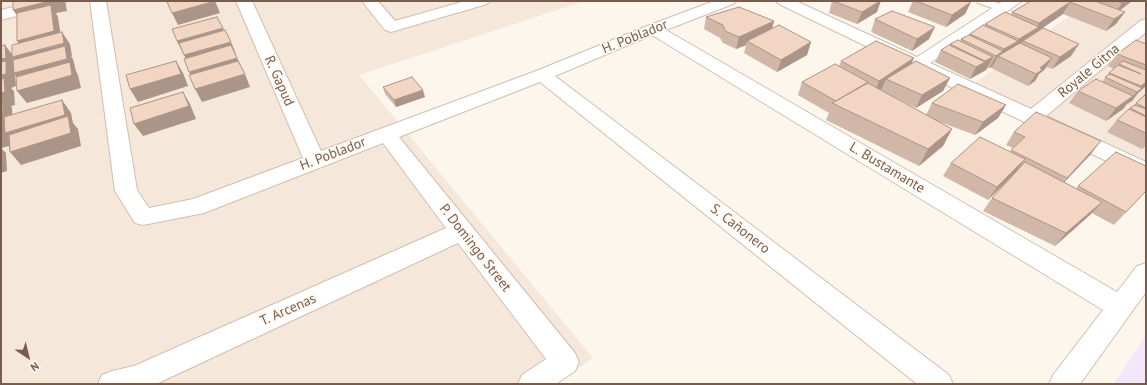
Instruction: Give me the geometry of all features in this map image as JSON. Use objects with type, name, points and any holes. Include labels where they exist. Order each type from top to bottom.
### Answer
[{"type":"street","points":[[1,15],[59,1]]},
{"type":"street","name":"H. Poblador","points":[[98,1],[126,191],[143,217],[196,206],[542,75],[653,29],[728,1]]},
{"type":"street","name":"R. Gapud","points":[[244,1],[315,161]]},
{"type":"street","points":[[370,1],[390,27],[482,1]]},
{"type":"street","points":[[784,1],[1146,171]]},
{"type":"street","points":[[917,64],[1007,5]]},
{"type":"street","name":"Royale Gitna","points":[[1032,118],[1146,24]]},
{"type":"street","name":"L. Bustamante","points":[[653,29],[1120,307]]},
{"type":"street","name":"S. Cañonero","points":[[542,75],[939,384]]},
{"type":"street","name":"P. Domingo Street","points":[[386,134],[565,362],[532,384]]},
{"type":"street","name":"T. Arcenas","points":[[112,384],[137,379],[462,231]]},
{"type":"street","points":[[1063,384],[1146,273]]},
{"type":"lane","points":[[982,1],[1007,5]]},
{"type":"shaded area","points":[[1,1],[585,1],[359,75],[593,358],[556,384],[1,384]]},
{"type":"shaded area","points":[[1090,1],[1146,1],[1146,169],[972,85]]},
{"type":"shaded area","points":[[1146,335],[1146,384],[1113,384]]},
{"type":"building","points":[[13,1],[50,1],[13,10]]},
{"type":"building","points":[[215,1],[172,13],[167,2]]},
{"type":"building","points":[[833,1],[880,1],[862,12]]},
{"type":"building","points":[[916,1],[969,1],[971,2],[952,15]]},
{"type":"building","points":[[1031,1],[1095,1],[1125,12],[1114,19],[1070,2],[1039,23],[1012,12]]},
{"type":"building","points":[[51,5],[54,31],[17,41],[17,13]]},
{"type":"building","points":[[739,7],[774,21],[739,37],[725,31],[723,25],[706,17]]},
{"type":"building","points":[[892,11],[935,27],[917,39],[875,19]]},
{"type":"building","points":[[1005,12],[1039,27],[1019,39],[985,24]]},
{"type":"building","points":[[217,17],[223,28],[177,41],[172,29]]},
{"type":"building","points":[[779,25],[811,42],[781,60],[747,41]]},
{"type":"building","points":[[983,25],[1018,41],[1004,49],[970,34]]},
{"type":"building","points":[[1043,28],[1079,44],[1060,57],[1023,41]]},
{"type":"building","points":[[225,30],[231,42],[184,55],[179,43]]},
{"type":"building","points":[[62,32],[64,43],[12,57],[12,45]]},
{"type":"building","points":[[969,35],[1003,51],[996,56],[961,39]]},
{"type":"building","points":[[958,40],[993,57],[985,61],[950,44]]},
{"type":"building","points":[[1136,40],[1146,44],[1146,65],[1117,54]]},
{"type":"building","points":[[876,41],[914,58],[879,81],[841,61]]},
{"type":"building","points":[[1020,43],[1052,58],[1040,68],[1043,69],[1036,74],[998,56]]},
{"type":"building","points":[[5,45],[6,58],[1,59],[1,46]]},
{"type":"building","points":[[231,45],[237,58],[189,72],[184,59]]},
{"type":"building","points":[[949,45],[985,62],[976,67],[941,50]]},
{"type":"building","points":[[65,46],[67,59],[14,73],[13,60]]},
{"type":"building","points":[[6,61],[6,74],[1,75],[1,62]]},
{"type":"building","points":[[176,61],[181,74],[130,89],[126,75]]},
{"type":"building","points":[[238,61],[245,74],[195,89],[189,75]]},
{"type":"building","points":[[916,61],[950,78],[922,95],[886,79]]},
{"type":"building","points":[[1123,61],[1146,70],[1146,82],[1141,86],[1109,73],[1118,65],[1141,74],[1119,64]]},
{"type":"building","points":[[70,62],[72,75],[17,91],[16,77]]},
{"type":"building","points":[[835,64],[868,82],[836,101],[802,82]]},
{"type":"building","points":[[1110,74],[1142,88],[1137,92],[1105,77]]},
{"type":"building","points":[[412,77],[423,90],[394,100],[383,87]]},
{"type":"building","points":[[4,78],[5,92],[1,93],[1,79]]},
{"type":"building","points":[[1096,79],[1133,96],[1116,108],[1078,91]]},
{"type":"building","points":[[868,83],[952,129],[928,149],[832,103]]},
{"type":"building","points":[[958,84],[1006,105],[983,122],[932,103]]},
{"type":"building","points":[[183,92],[189,106],[134,124],[130,108]]},
{"type":"building","points":[[1146,94],[1146,108],[1136,103]]},
{"type":"building","points":[[1,95],[3,110],[1,111]]},
{"type":"building","points":[[62,100],[65,115],[5,133],[4,117]]},
{"type":"building","points":[[1135,105],[1146,109],[1146,116],[1130,108]]},
{"type":"building","points":[[1129,109],[1146,117],[1146,133],[1117,120]]},
{"type":"building","points":[[1036,112],[1101,141],[1067,178],[1011,150],[1025,137],[1014,132]]},
{"type":"building","points":[[68,116],[71,133],[10,152],[9,135]]},
{"type":"building","points":[[980,137],[1025,159],[997,187],[951,163]]},
{"type":"building","points":[[1116,152],[1146,166],[1146,191],[1126,212],[1078,186]]},
{"type":"building","points":[[1025,162],[1102,202],[1066,233],[992,198]]}]
